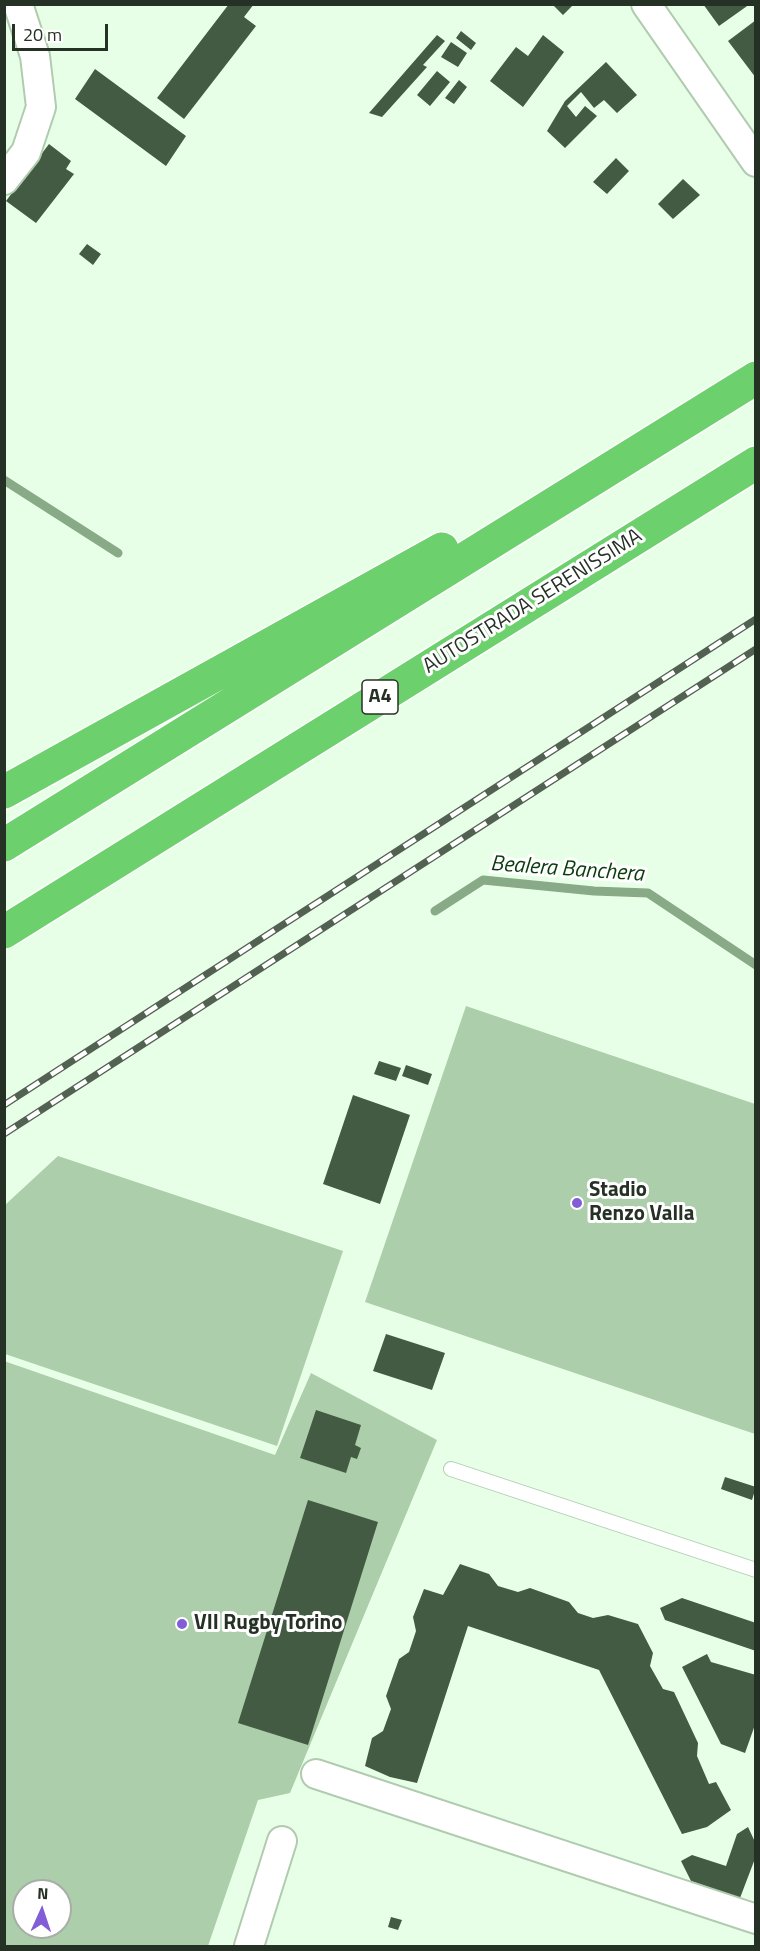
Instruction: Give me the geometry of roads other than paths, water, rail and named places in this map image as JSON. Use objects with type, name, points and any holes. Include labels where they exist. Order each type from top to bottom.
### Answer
[{"type":"highway","points":[[4,792],[756,376]]},
{"type":"highway","points":[[4,845],[756,376]]},
{"type":"highway","name":"AUTOSTRADA SERENISSIMA","points":[[4,932],[756,463]]},
{"type":"street","points":[[4,180],[26,152],[41,107],[34,56],[18,4]]},
{"type":"street","points":[[646,4],[756,162]]},
{"type":"street","points":[[316,1774],[756,1919]]},
{"type":"street","points":[[249,1947],[282,1841]]},
{"type":"lane","points":[[451,1469],[756,1569]]},
{"type":"waterway","name":"Bealera Banchera","points":[[4,480],[118,553]]},
{"type":"waterway","name":"Bealera Banchera","points":[[435,911],[483,880],[594,891],[648,893],[756,965]]},
{"type":"railway","points":[[4,1105],[756,619]]},
{"type":"railway","points":[[4,1134],[756,649]]},
{"type":"place","name":"Stadio Renzo Valla","points":[[577,1203]]},
{"type":"place","name":"VII Rugby Torino","points":[[182,1624]]}]
